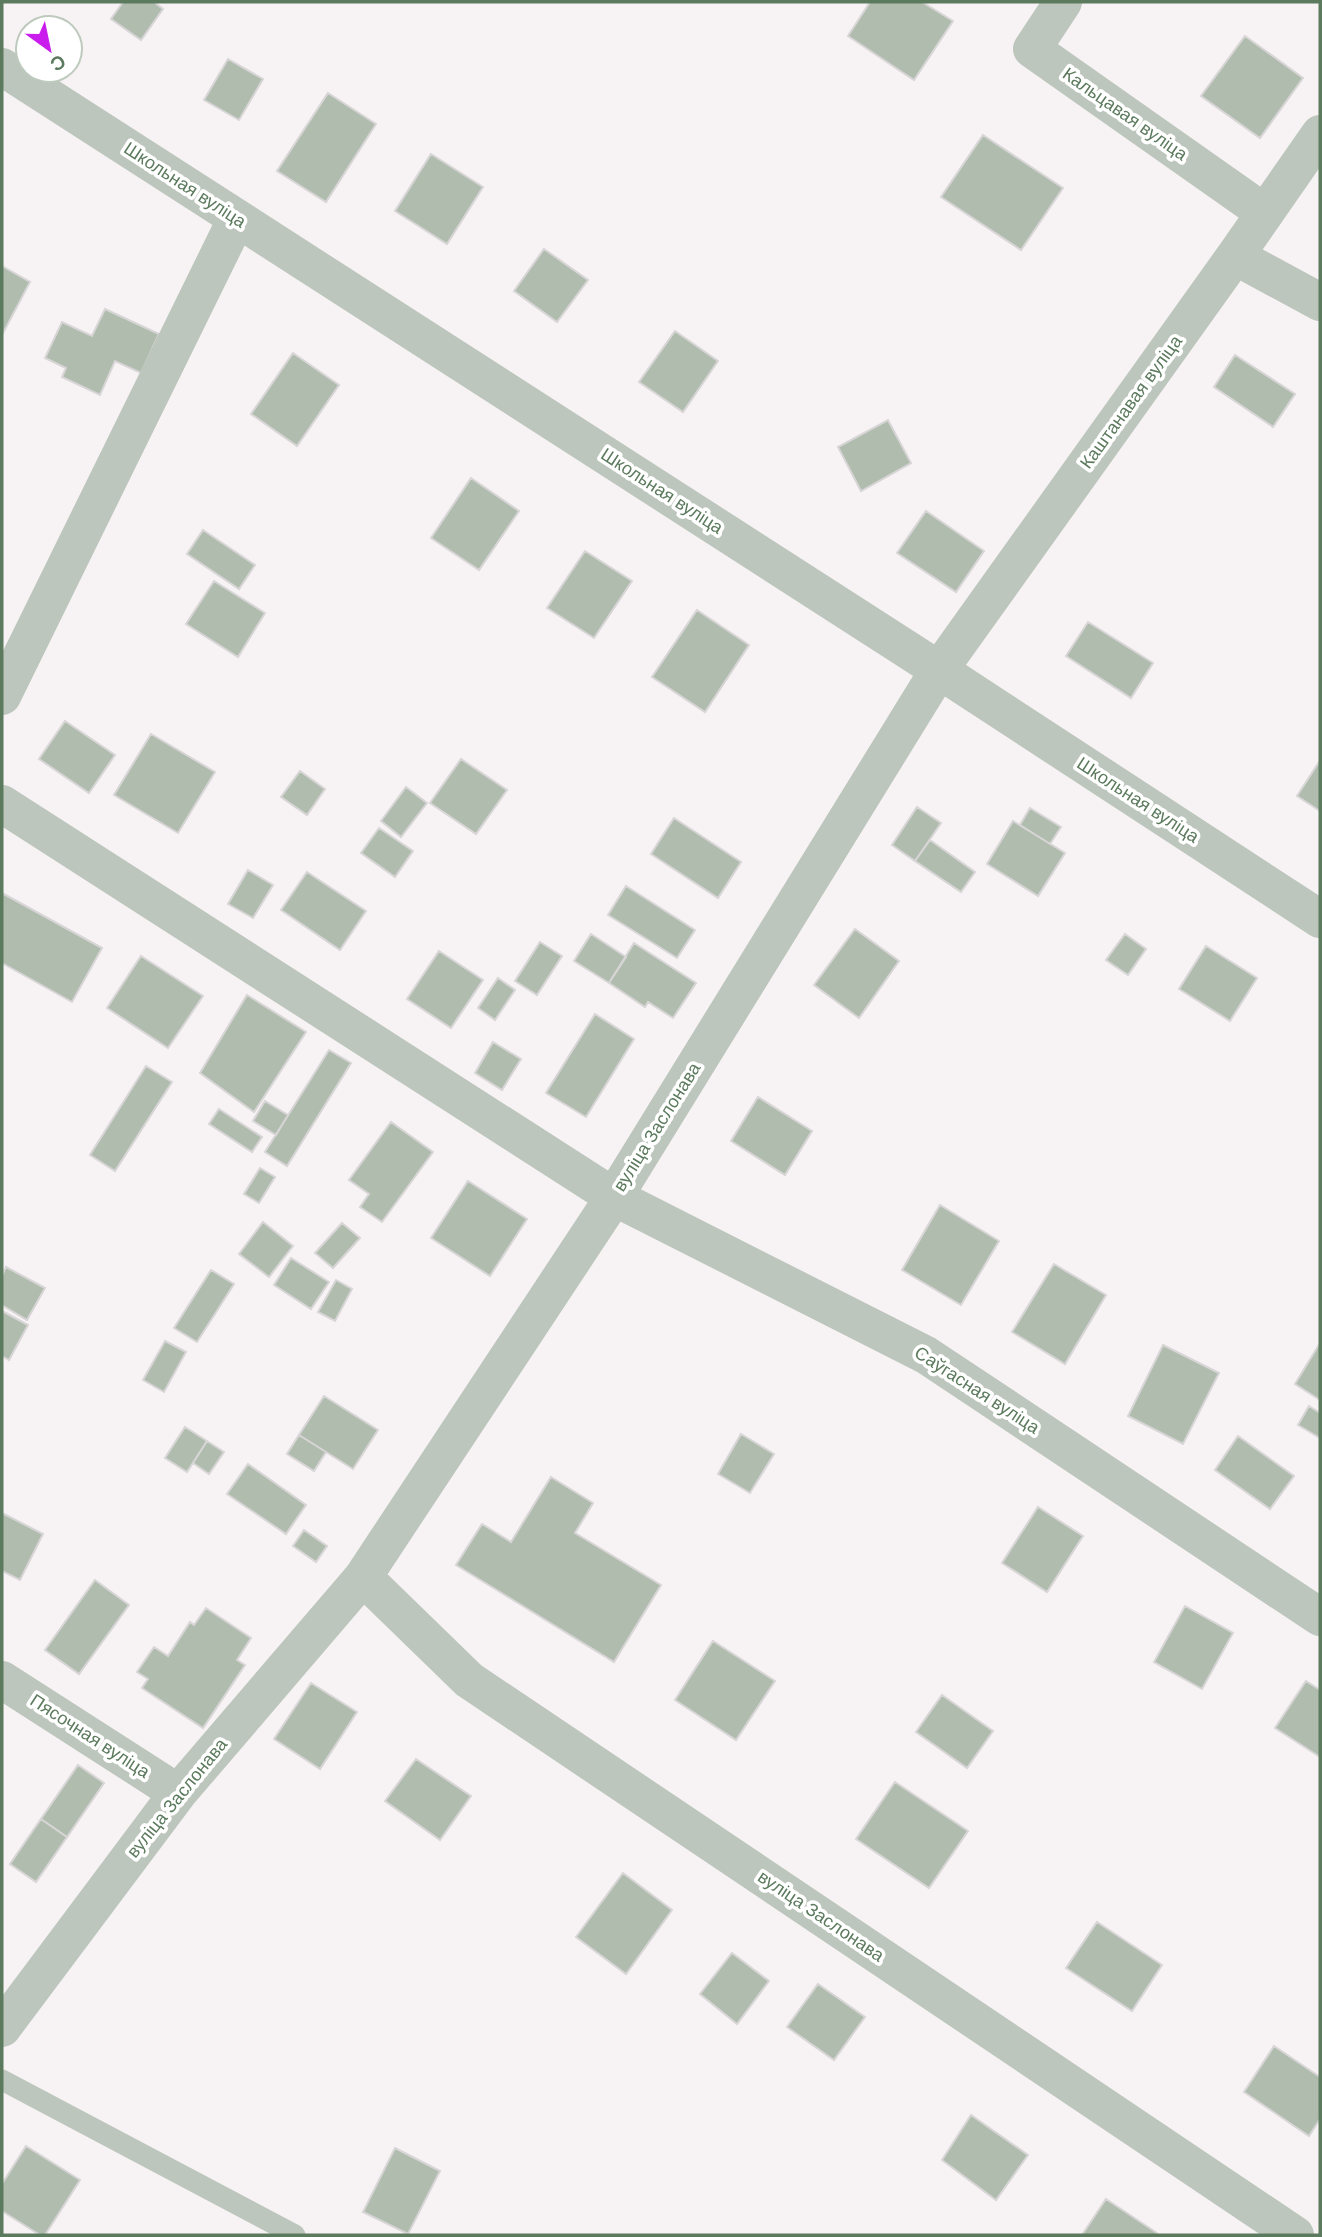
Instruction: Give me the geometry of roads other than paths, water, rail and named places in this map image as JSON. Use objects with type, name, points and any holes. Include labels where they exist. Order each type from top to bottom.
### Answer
[{"type":"street","name":"Кальцавая вуліца","points":[[1063,2],[1032,49],[1265,213]]},
{"type":"street","name":"Школьная вуліца","points":[[2,67],[939,670],[1320,919]]},
{"type":"street","name":"Каштанавая вуліца","points":[[939,670],[1320,134]]},
{"type":"street","points":[[2,696],[237,218]]},
{"type":"street","points":[[1235,256],[1320,302]]},
{"type":"street","name":"вуліца Заслонава","points":[[4,2018],[178,1793],[363,1577],[614,1197],[939,670]]},
{"type":"street","name":"Саўгасная вуліца","points":[[2,804],[614,1197],[926,1355],[1320,1617]]},
{"type":"street","name":"вуліца Заслонава","points":[[363,1577],[469,1680],[1295,2235]]},
{"type":"street","name":"Пясочная вуліца","points":[[2,1680],[178,1793]]},
{"type":"lane","points":[[2,2080],[295,2235]]}]
